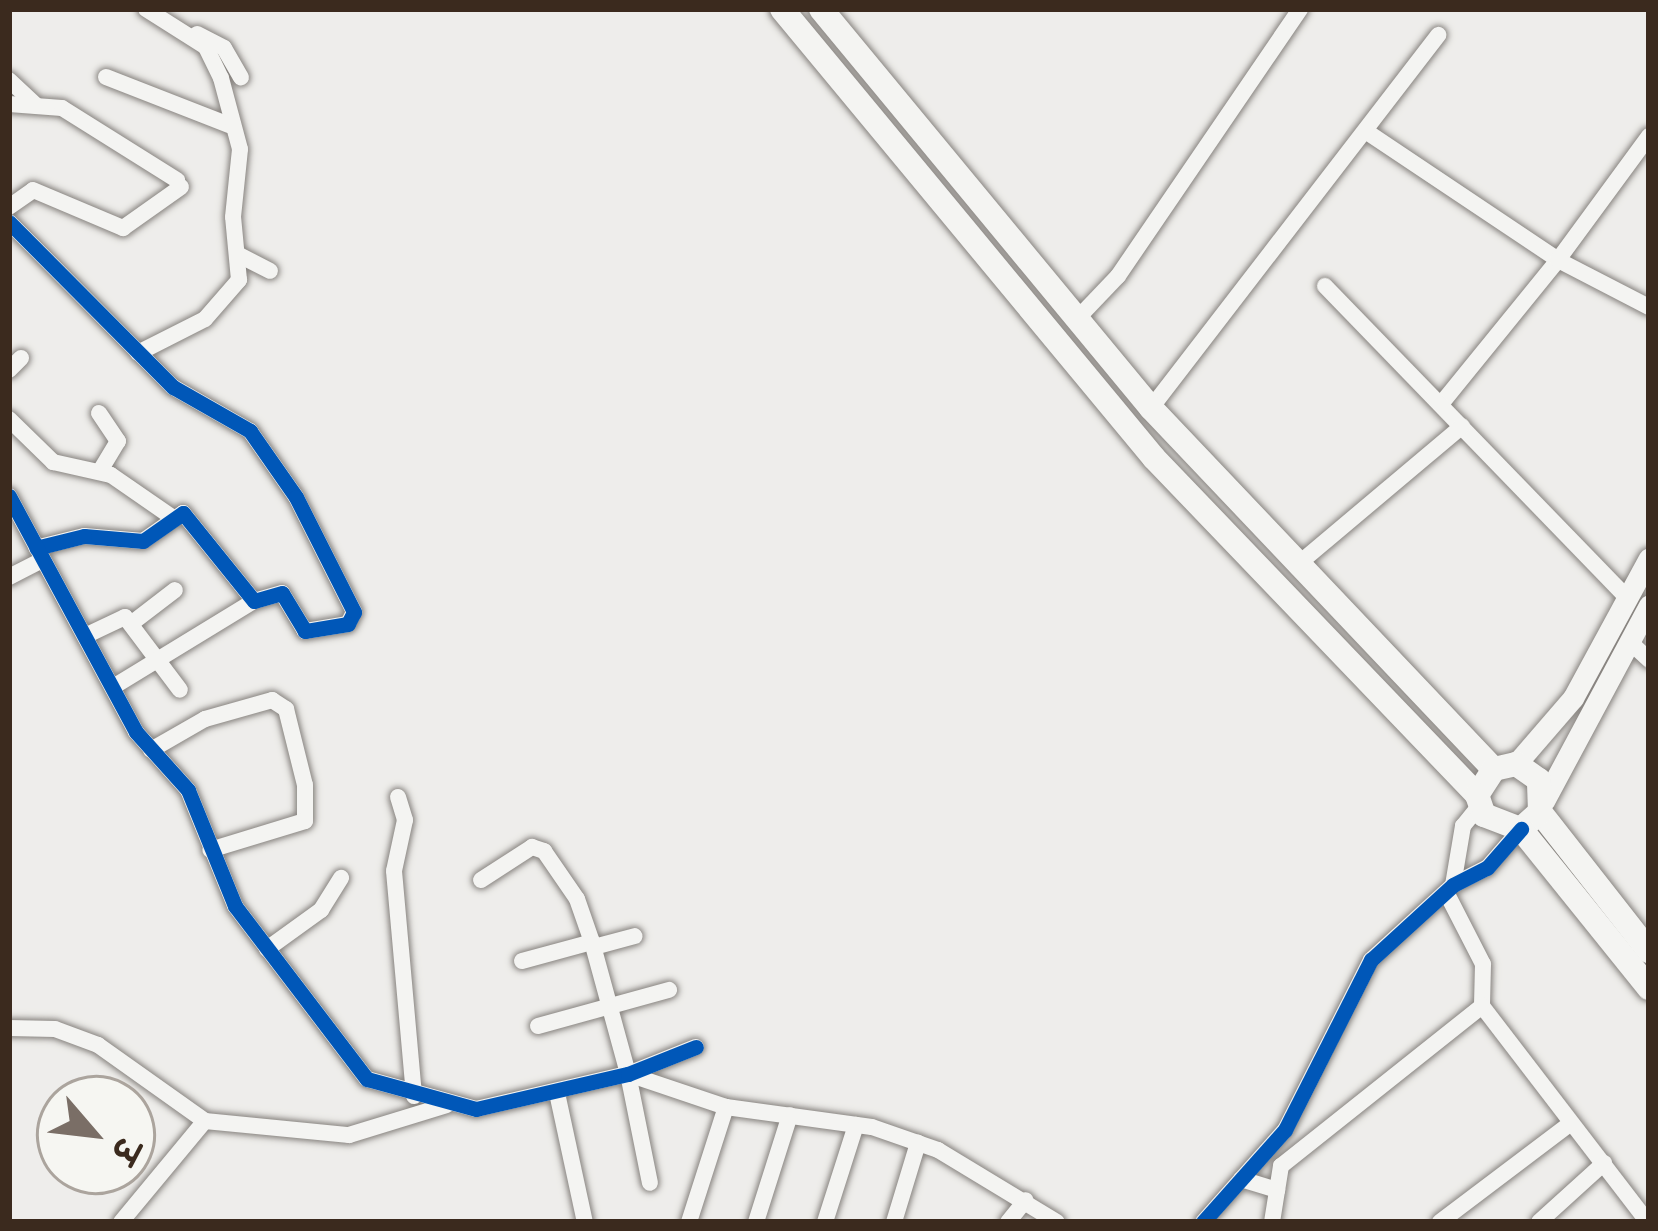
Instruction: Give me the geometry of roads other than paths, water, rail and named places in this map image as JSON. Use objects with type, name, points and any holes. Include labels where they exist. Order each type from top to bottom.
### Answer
[{"type":"main road","points":[[782,9],[1154,458],[1479,800],[1492,823],[1535,814]]},
{"type":"main road","points":[[821,9],[1151,408],[1296,566],[1505,766],[1539,780],[1535,814],[1649,988]]},
{"type":"main road","points":[[1479,800],[1505,766]]},
{"type":"main road","points":[[1535,814],[1649,951]]},
{"type":"street","points":[[147,9],[224,48],[241,78]]},
{"type":"street","points":[[1077,319],[1118,276],[1300,9]]},
{"type":"street","points":[[138,353],[223,305],[239,280],[232,217],[241,166],[214,59],[179,26]]},
{"type":"street","points":[[1151,408],[1438,35]]},
{"type":"street","points":[[106,77],[229,125]]},
{"type":"street","points":[[9,80],[36,105]]},
{"type":"street","points":[[9,104],[62,108],[179,183],[123,228],[33,190],[9,207]]},
{"type":"street","points":[[1366,132],[1558,260],[1649,307]]},
{"type":"street","points":[[1441,404],[1558,260],[1649,136]]},
{"type":"street","points":[[9,222],[173,387],[250,431],[296,497],[354,612],[348,624],[311,634],[282,593],[254,601],[113,687]]},
{"type":"street","points":[[237,254],[269,271]]},
{"type":"street","points":[[1325,286],[1638,602]]},
{"type":"street","points":[[99,413],[118,441],[100,471]]},
{"type":"street","points":[[9,419],[53,462],[100,471],[173,518]]},
{"type":"street","points":[[1296,566],[1462,426]]},
{"type":"street","points":[[9,496],[113,687],[152,750],[188,790],[236,906],[349,1062],[382,1087],[476,1109],[628,1073],[696,1047]]},
{"type":"street","points":[[9,577],[39,554],[84,536],[143,541],[173,518],[188,515],[254,601]]},
{"type":"street","points":[[1203,1222],[1285,1130],[1371,960],[1449,889],[1487,868],[1535,814],[1630,642],[1649,558]]},
{"type":"street","points":[[132,623],[175,590]]},
{"type":"street","points":[[1505,766],[1574,698],[1638,602]]},
{"type":"street","points":[[87,635],[115,617],[132,623],[180,690]]},
{"type":"street","points":[[1630,642],[1649,661]]},
{"type":"street","points":[[152,750],[205,719],[272,700],[286,709],[305,785],[305,821],[210,850]]},
{"type":"street","points":[[398,797],[405,820],[394,871],[414,1096]]},
{"type":"street","points":[[1479,800],[1463,826],[1449,889],[1483,964],[1482,1006],[1648,1222]]},
{"type":"street","points":[[482,880],[532,848],[544,850],[577,899],[612,1005],[650,1183]]},
{"type":"street","points":[[267,949],[321,910],[341,878]]},
{"type":"street","points":[[522,961],[635,936]]},
{"type":"street","points":[[538,1026],[669,990]]},
{"type":"street","points":[[1281,1166],[1482,1006]]},
{"type":"street","points":[[9,1028],[56,1029],[98,1045],[206,1121],[349,1136],[447,1105]]},
{"type":"street","points":[[628,1073],[726,1107],[856,1126],[919,1143],[1058,1222]]},
{"type":"street","points":[[557,1093],[585,1222]]},
{"type":"street","points":[[689,1222],[726,1107]]},
{"type":"street","points":[[756,1222],[790,1115]]},
{"type":"street","points":[[121,1222],[206,1121]]},
{"type":"street","points":[[825,1222],[856,1126]]},
{"type":"street","points":[[1272,1222],[1285,1130]]},
{"type":"street","points":[[1440,1222],[1580,1134]]},
{"type":"street","points":[[894,1222],[919,1143]]},
{"type":"street","points":[[1539,1222],[1604,1163]]},
{"type":"street","points":[[1241,1179],[1277,1190]]},
{"type":"street","points":[[1008,1222],[1026,1200]]}]
